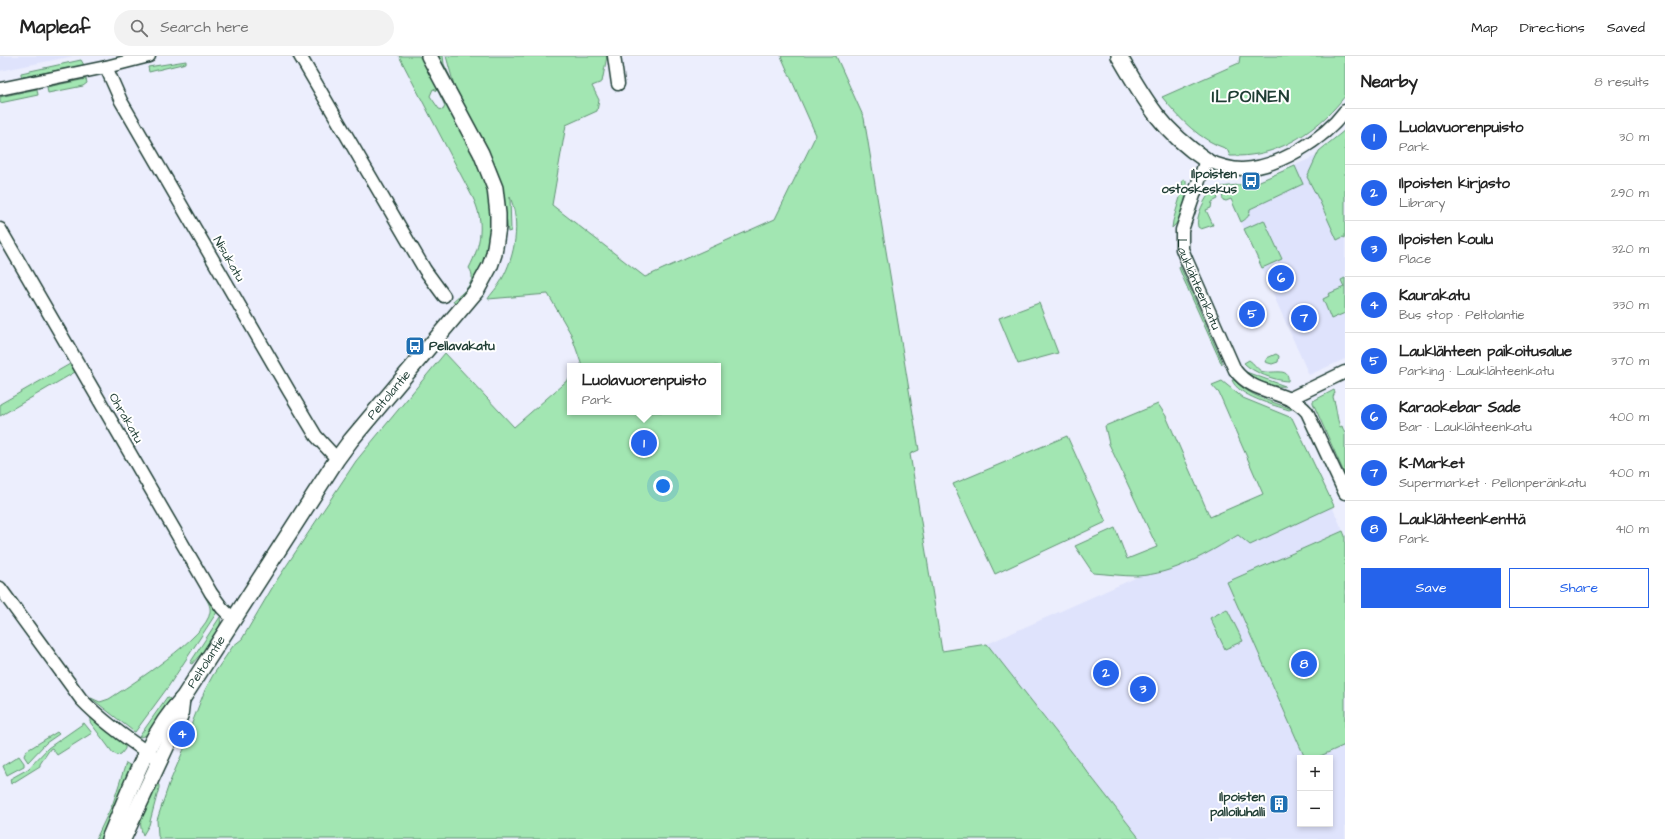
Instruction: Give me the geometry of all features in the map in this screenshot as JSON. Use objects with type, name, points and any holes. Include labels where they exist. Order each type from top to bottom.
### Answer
[{"type":"street","points":[[0,89],[106,67],[148,56]]},
{"type":"street","points":[[300,56],[425,270],[444,296]]},
{"type":"street","name":"Peltolantie","points":[[122,835],[147,752],[172,709],[183,698],[337,459],[351,440],[477,290],[490,266],[494,254],[498,227],[495,188],[481,152],[429,56]]},
{"type":"street","points":[[614,56],[618,84]]},
{"type":"street","points":[[1119,56],[1136,86],[1158,118],[1175,138],[1206,160],[1218,165],[1241,169],[1271,163],[1300,150],[1318,138],[1332,126],[1345,111]]},
{"type":"street","name":"Nisukatu","points":[[106,67],[120,100],[289,391],[316,436],[337,459]]},
{"type":"street","name":"Lauklähteenkatu","points":[[1206,160],[1182,230],[1182,249],[1235,370],[1247,382],[1255,387],[1298,403],[1308,412],[1345,493]]},
{"type":"street","name":"Ohrakatu","points":[[0,229],[211,593],[222,608],[233,619]]},
{"type":"street","points":[[1289,399],[1345,372]]},
{"type":"street","points":[[0,588],[81,699],[94,713],[132,743],[161,761]]},
{"type":"street","name":"Peltolantie","points":[[122,835],[161,761],[180,716],[183,698]]},
{"type":"shaded area","points":[[0,56],[73,56],[0,71]]},
{"type":"shaded area","points":[[1345,143],[1345,359],[1309,375],[1229,195]]},
{"type":"shaded area","points":[[1326,493],[1343,531],[1227,582],[1304,755],[1297,755],[1297,827],[1333,827],[1333,755],[1323,755],[1345,745],[1345,839],[1140,839],[987,644]]},
{"type":"green space","points":[[399,56],[419,56],[428,68],[484,175],[487,188],[490,227],[486,253],[474,282],[456,306],[453,301],[471,282],[472,273],[469,268],[479,242],[479,216],[473,198]],"holes":[[[433,89],[438,91],[445,106],[443,110],[439,109],[430,96]]]},
{"type":"green space","points":[[438,56],[443,56],[444,64],[454,85],[446,56],[607,56],[602,82],[592,86],[599,100],[597,111],[566,125],[552,205],[645,277],[775,219],[816,135],[781,56],[836,56],[864,118],[919,450],[910,454],[942,651],[987,644],[1140,839],[160,839],[158,836],[157,820],[169,784],[190,735],[192,723],[205,690],[213,675],[233,646],[242,639],[275,583],[356,461],[445,353],[514,427],[567,381],[567,415],[721,415],[721,363],[581,363],[571,334],[548,294],[488,299],[499,285],[507,270],[513,250],[516,228],[510,197],[511,231],[508,232],[503,190],[497,171]]},
{"type":"green space","points":[[1240,56],[1345,56],[1345,96],[1326,117],[1303,135],[1291,142],[1264,153],[1230,156],[1227,149],[1207,140],[1191,128],[1162,97],[1239,63]]},
{"type":"green space","points":[[81,60],[84,65],[24,77],[21,75],[21,73]]},
{"type":"green space","points":[[186,61],[186,63],[149,72],[148,67]]},
{"type":"green space","points":[[86,79],[87,83],[83,86],[48,93],[47,87]]},
{"type":"green space","points":[[37,89],[38,95],[0,103],[0,97]]},
{"type":"green space","points":[[1345,130],[1345,238],[1343,237],[1337,240],[1307,177],[1319,151]]},
{"type":"green space","points":[[1295,166],[1303,184],[1250,209],[1248,217],[1241,222],[1231,199],[1226,201],[1223,200],[1221,187],[1255,183]]},
{"type":"green space","points":[[1183,179],[1186,181],[1184,206],[1176,224],[1172,228],[1181,194]]},
{"type":"green space","points":[[1212,190],[1215,190],[1218,199],[1212,202],[1211,208],[1206,210],[1213,225],[1201,229],[1198,227],[1197,223],[1199,213],[1206,198]]},
{"type":"green space","points":[[1264,220],[1282,259],[1262,268],[1244,229]]},
{"type":"green space","points":[[1180,266],[1222,361],[1222,365],[1183,278],[1179,268]]},
{"type":"green space","points":[[1345,278],[1345,313],[1331,319],[1323,299],[1329,296],[1328,294],[1344,287],[1341,280]]},
{"type":"green space","points":[[1039,303],[1058,353],[1018,364],[999,318]]},
{"type":"green space","points":[[1276,354],[1279,356],[1278,362],[1272,364],[1265,362],[1267,358]]},
{"type":"green space","points":[[1249,360],[1261,371],[1283,372],[1288,376],[1288,381],[1271,378],[1258,373],[1244,363]]},
{"type":"green space","points":[[70,364],[75,372],[0,416],[0,404]]},
{"type":"green space","points":[[1246,372],[1285,386],[1275,386],[1264,383]]},
{"type":"green space","points":[[1232,380],[1253,394],[1292,409],[1289,410],[1248,395],[1241,391]]},
{"type":"green space","points":[[1222,381],[1243,398],[1292,418],[1334,506],[1250,545],[1238,535],[1190,562],[1164,571],[1137,576],[1093,573],[1075,546],[1115,528],[1127,559],[1157,547],[1109,444],[1105,426],[1158,404],[1166,416],[1210,517],[1263,494],[1219,393],[1212,385]]},
{"type":"green space","points":[[1334,390],[1335,392],[1333,397],[1338,420],[1340,427],[1342,426],[1345,434],[1345,475],[1313,403],[1313,401]]},
{"type":"green space","points":[[1067,436],[1106,522],[995,574],[953,484]]},
{"type":"green space","points":[[1343,531],[1345,536],[1345,745],[1323,755],[1304,755],[1227,582]]},
{"type":"green space","points":[[204,595],[207,596],[217,612],[168,687],[135,732],[133,731],[91,698],[100,702],[109,699],[166,660],[182,647],[206,622],[210,608]]},
{"type":"green space","points":[[1227,609],[1243,641],[1225,649],[1210,618]]},
{"type":"green space","points":[[220,617],[219,630],[206,649],[192,664],[190,663]]},
{"type":"green space","points":[[167,697],[170,699],[154,728],[145,736],[139,737]]},
{"type":"green space","points":[[90,718],[125,744],[125,749],[121,754],[117,755],[113,753],[90,722]]},
{"type":"green space","points":[[84,723],[92,733],[57,755],[52,748],[50,749],[40,766],[11,784],[10,779],[28,769],[48,748]]},
{"type":"green space","points":[[57,732],[59,734],[46,743],[28,762],[24,756],[26,751]]},
{"type":"green space","points":[[19,756],[24,763],[24,766],[7,775],[3,766]]},
{"type":"green space","points":[[126,763],[133,768],[102,839],[96,839],[113,803]]},
{"type":"green space","points":[[156,783],[159,785],[159,788],[149,825],[143,835],[141,828],[142,815]]},
{"type":"place","name":"Ilpoisten ostoskeskus","points":[[1251,181]]},
{"type":"place","name":"Karaokebar Sade","points":[[1281,278]]},
{"type":"place","name":"Lauklähteen paikoitusalue","points":[[1252,314]]},
{"type":"place","name":"K-Market","points":[[1304,318]]},
{"type":"place","name":"Pellavakatu","points":[[415,346]]},
{"type":"place","name":"Luolavuorenpuisto","points":[[644,443]]},
{"type":"place","name":"Lauklähteenkenttä","points":[[1304,664]]},
{"type":"place","name":"Ilpoisten kirjasto","points":[[1106,673]]},
{"type":"place","name":"Ilpoisten koulu","points":[[1143,689]]},
{"type":"place","name":"Kaurakatu","points":[[182,734]]},
{"type":"place","name":"Ilpoisten palloiluhalli","points":[[1279,804]]},
{"type":"district","name":"ILPOINEN","points":[[1251,97]]}]
